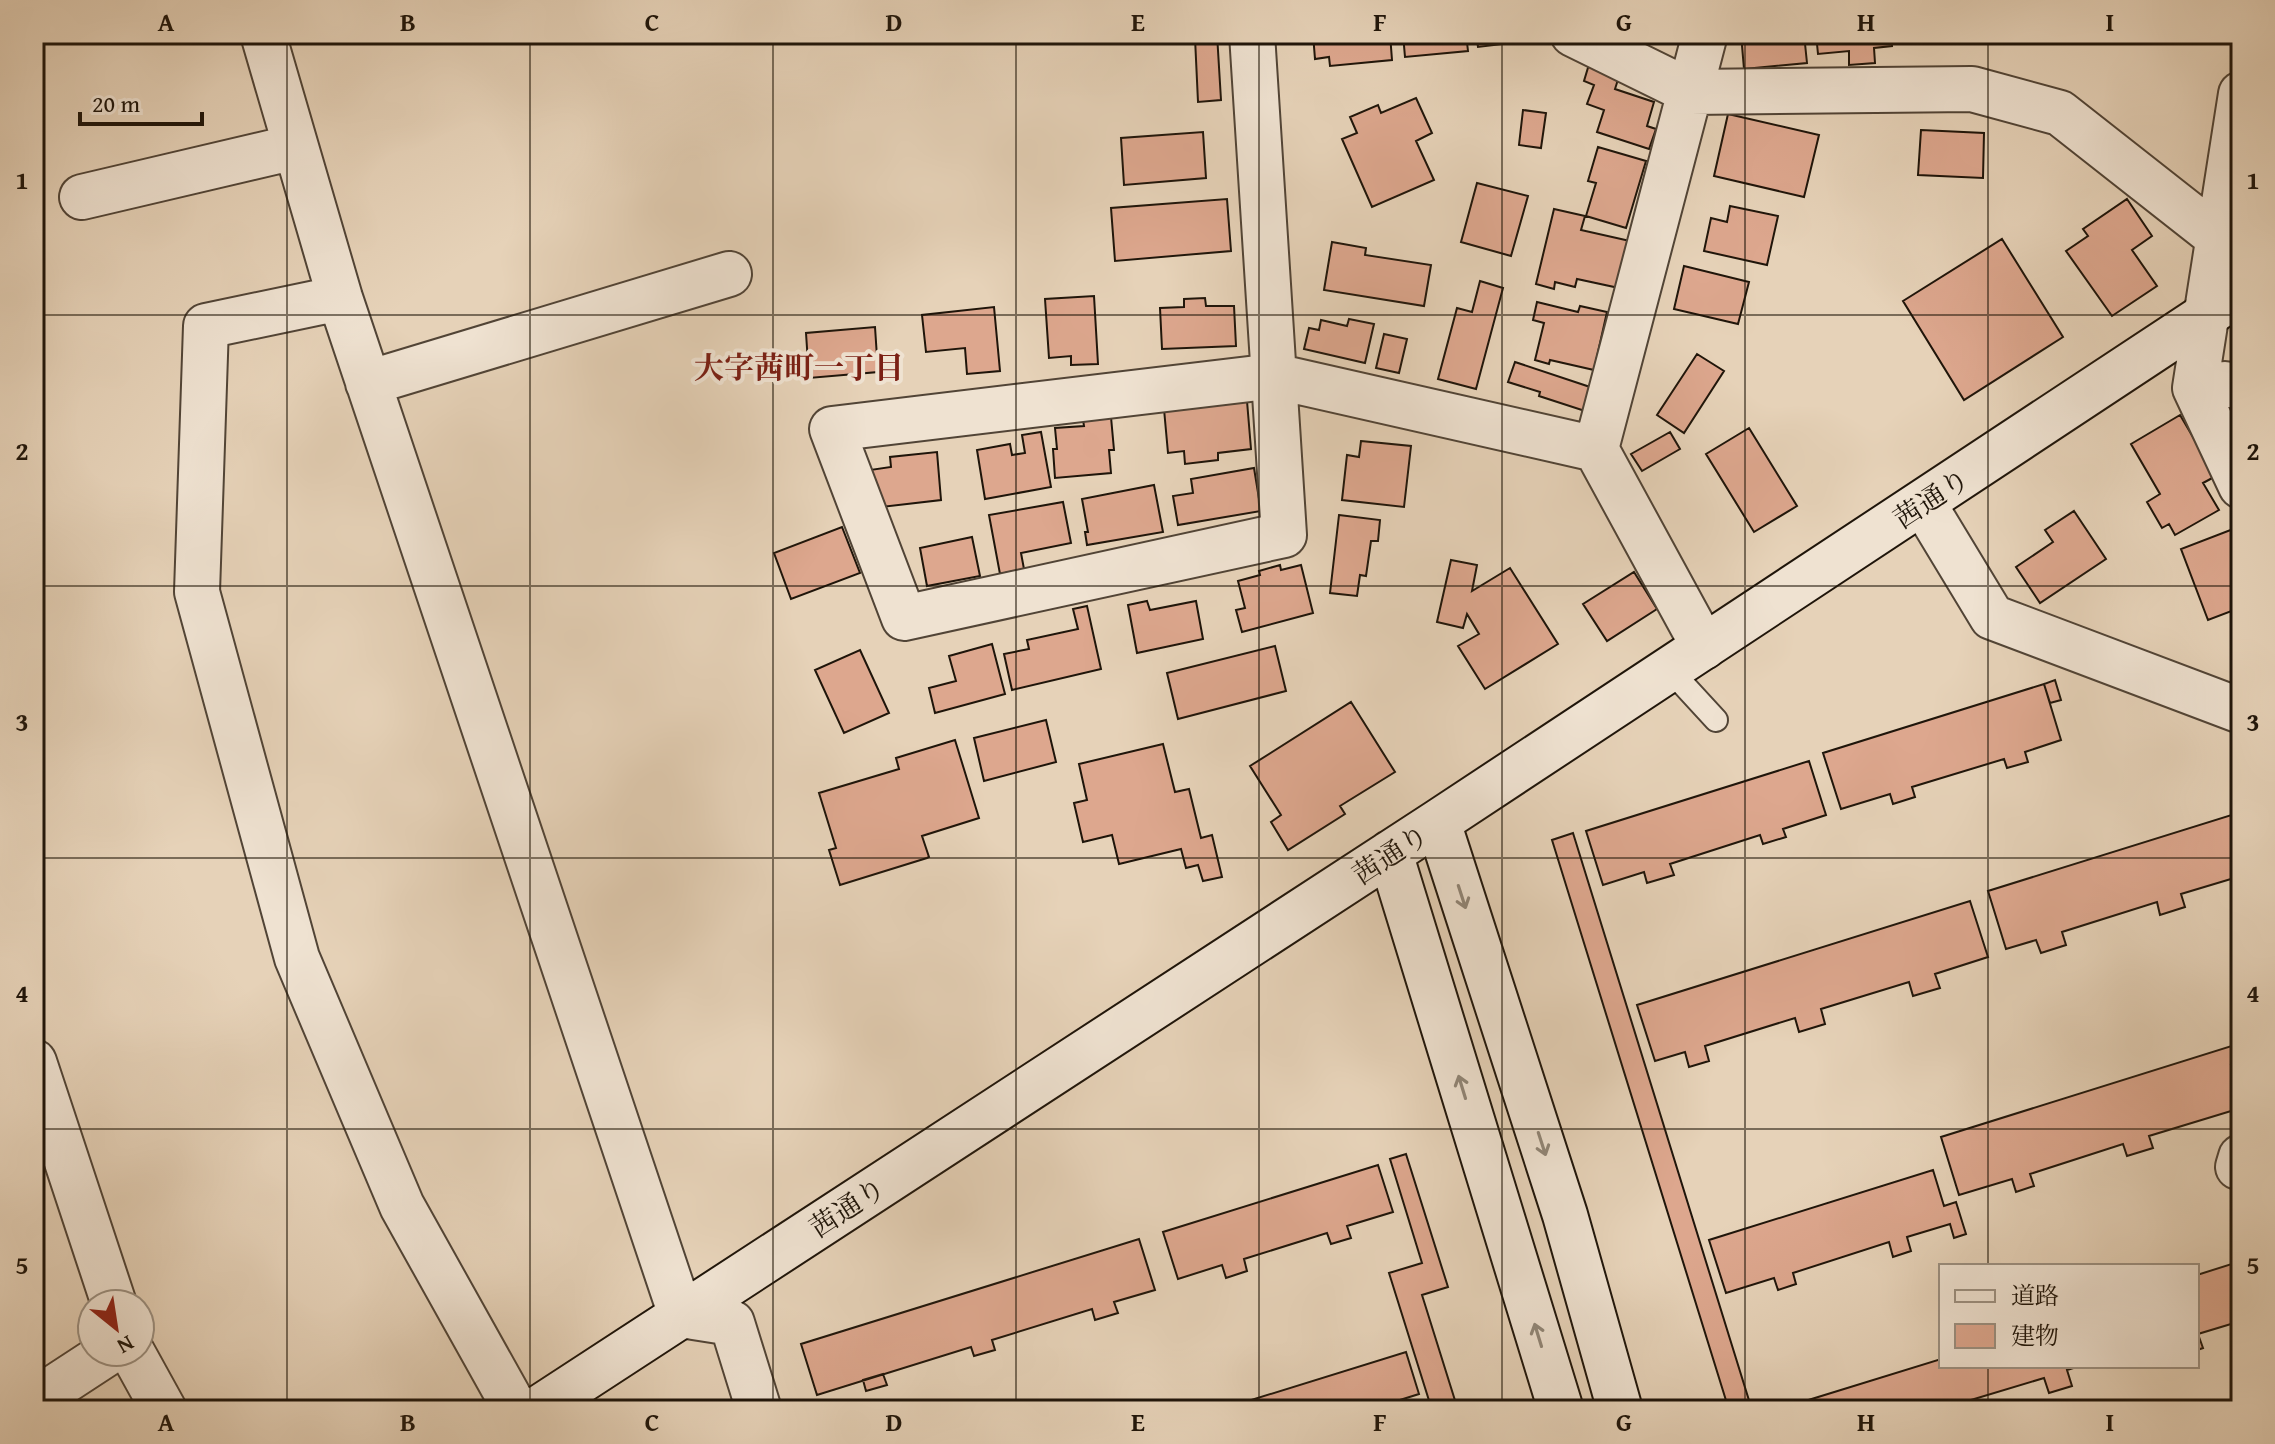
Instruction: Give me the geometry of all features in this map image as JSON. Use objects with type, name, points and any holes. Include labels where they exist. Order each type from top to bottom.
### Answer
[{"type":"street","points":[[1252,34],[1274,376],[1284,535],[904,618],[832,429],[1274,376],[1596,449]]},
{"type":"street","points":[[1573,34],[1691,92],[1972,89],[2060,113],[2219,238]]},
{"type":"street","points":[[1687,658],[1596,449],[1705,34]]},
{"type":"street","points":[[273,36],[295,147],[340,298],[681,1315],[732,1323],[759,1410]]},
{"type":"street","points":[[2241,94],[2219,238],[2224,303],[2195,388],[2241,486]]},
{"type":"street","points":[[82,197],[295,147]]},
{"type":"street","points":[[368,383],[729,274]]},
{"type":"street","points":[[340,298],[206,326],[197,592],[297,958],[402,1206],[516,1410]]},
{"type":"street","name":"茜通り","points":[[536,1410],[1438,822],[2224,303]]},
{"type":"street","points":[[2195,388],[2225,384],[2241,387]]},
{"type":"street","points":[[1923,503],[1992,617],[2241,711]]},
{"type":"street","points":[[1438,822],[1565,1215],[1620,1410]]},
{"type":"street","points":[[1390,853],[1561,1410]]},
{"type":"street","points":[[38,1089],[108,1288]]},
{"type":"street","points":[[2241,1157],[2238,1167],[2241,1168]]},
{"type":"street","points":[[34,1401],[85,1368]]},
{"type":"street","points":[[141,1368],[164,1410]]},
{"type":"lane","points":[[1687,658],[1716,720]]},
{"type":"building","points":[[1133,34],[1217,34],[1221,100],[1198,102],[1195,38],[1133,42]]},
{"type":"building","points":[[1313,34],[1390,34],[1392,60],[1330,66],[1329,57],[1315,59]]},
{"type":"building","points":[[1403,34],[1466,34],[1468,51],[1405,57]]},
{"type":"building","points":[[1476,34],[1519,34],[1520,42],[1478,47]]},
{"type":"building","points":[[1741,34],[1804,34],[1807,63],[1744,69]]},
{"type":"building","points":[[1816,34],[1891,34],[1892,46],[1874,48],[1875,63],[1849,65],[1849,51],[1818,54]]},
{"type":"building","points":[[1590,61],[1621,70],[1615,89],[1654,102],[1647,126],[1656,129],[1649,149],[1597,132],[1604,110],[1587,104],[1594,85],[1584,81]]},
{"type":"building","points":[[1416,98],[1432,133],[1416,141],[1434,180],[1372,207],[1342,139],[1357,133],[1350,117],[1378,105],[1381,113]]},
{"type":"building","points":[[1523,110],[1546,113],[1541,148],[1519,145]]},
{"type":"building","points":[[1728,114],[1819,135],[1804,197],[1714,176]]},
{"type":"building","points":[[1921,130],[1984,133],[1983,178],[1918,175]]},
{"type":"building","points":[[1203,132],[1206,178],[1124,185],[1121,138]]},
{"type":"building","points":[[1598,147],[1646,161],[1626,228],[1586,216],[1596,183],[1588,181]]},
{"type":"building","points":[[1477,183],[1528,196],[1511,256],[1461,242]]},
{"type":"building","points":[[1227,199],[1231,251],[1115,261],[1111,208]]},
{"type":"building","points":[[2127,199],[2152,236],[2132,250],[2157,286],[2112,316],[2066,251],[2088,236],[2083,229]]},
{"type":"building","points":[[1730,206],[1778,216],[1767,265],[1704,251],[1711,218],[1727,222]]},
{"type":"building","points":[[1554,209],[1585,216],[1581,230],[1630,241],[1619,288],[1577,279],[1575,287],[1555,282],[1554,289],[1536,284]]},
{"type":"building","points":[[2002,239],[2063,337],[1964,400],[1903,301]]},
{"type":"building","points":[[1332,242],[1366,248],[1365,255],[1431,265],[1424,306],[1324,290]]},
{"type":"building","points":[[1684,266],[1749,282],[1738,324],[1674,309]]},
{"type":"building","points":[[1480,281],[1503,288],[1476,389],[1438,379],[1457,308],[1472,312]]},
{"type":"building","points":[[1094,296],[1098,364],[1071,365],[1071,356],[1049,358],[1045,299]]},
{"type":"building","points":[[1205,298],[1206,306],[1234,306],[1236,346],[1162,349],[1160,308],[1184,307],[1184,299]]},
{"type":"building","points":[[1537,302],[1578,312],[1580,306],[1607,312],[1594,370],[1550,360],[1549,364],[1535,360],[1544,323],[1533,320]]},
{"type":"building","points":[[994,307],[1000,371],[967,374],[965,348],[926,352],[922,315]]},
{"type":"building","points":[[1349,319],[1374,324],[1365,363],[1304,349],[1309,328],[1319,330],[1321,320],[1347,326]]},
{"type":"building","points":[[875,327],[878,372],[809,378],[806,333]]},
{"type":"building","points":[[1384,334],[1407,339],[1399,373],[1376,368]]},
{"type":"building","points":[[1697,354],[1724,371],[1684,433],[1657,415]]},
{"type":"building","points":[[1515,362],[1596,389],[1588,412],[1508,382]]},
{"type":"building","points":[[1247,401],[1251,449],[1218,453],[1218,460],[1185,464],[1184,451],[1168,453],[1164,409]]},
{"type":"building","points":[[2180,415],[2216,476],[2203,483],[2219,510],[2175,535],[2169,524],[2162,528],[2147,502],[2160,494],[2131,444]]},
{"type":"building","points":[[1111,417],[1114,450],[1109,450],[1111,473],[1055,478],[1055,428],[1084,426],[1083,420]]},
{"type":"building","points":[[1749,428],[1797,506],[1754,532],[1706,454]]},
{"type":"building","points":[[1041,432],[1051,487],[985,499],[977,450],[1010,444],[1012,455],[1025,453],[1022,435]]},
{"type":"building","points":[[1670,432],[1680,449],[1642,471],[1631,454]]},
{"type":"building","points":[[1361,441],[1411,446],[1404,507],[1342,500],[1347,455],[1359,457]]},
{"type":"building","points":[[937,452],[941,500],[873,508],[870,470],[891,467],[890,457]]},
{"type":"building","points":[[1254,468],[1261,511],[1178,525],[1173,496],[1193,493],[1191,479]]},
{"type":"building","points":[[1154,485],[1163,532],[1087,545],[1082,499]]},
{"type":"building","points":[[1063,502],[1071,543],[1021,553],[1024,569],[1000,574],[989,515]]},
{"type":"building","points":[[2074,511],[2106,559],[2040,603],[2016,567],[2053,542],[2045,530]]},
{"type":"building","points":[[1339,515],[1380,520],[1378,541],[1371,541],[1366,576],[1360,575],[1357,596],[1330,593]]},
{"type":"building","points":[[2241,526],[2241,629],[2234,610],[2208,620],[2181,549]]},
{"type":"building","points":[[842,527],[860,573],[791,599],[774,553]]},
{"type":"building","points":[[972,537],[980,576],[927,586],[920,548]]},
{"type":"building","points":[[1451,560],[1477,565],[1472,591],[1510,568],[1558,644],[1485,689],[1458,646],[1479,634],[1467,614],[1463,628],[1437,622]]},
{"type":"building","points":[[1280,565],[1281,570],[1301,565],[1313,613],[1242,632],[1236,610],[1245,608],[1238,581]]},
{"type":"building","points":[[1634,572],[1657,609],[1607,641],[1583,604]]},
{"type":"building","points":[[1147,601],[1150,610],[1196,601],[1203,639],[1137,653],[1128,605]]},
{"type":"building","points":[[1087,606],[1101,669],[1012,690],[1004,654],[1029,649],[1027,640],[1078,629],[1073,609]]},
{"type":"building","points":[[992,644],[1005,694],[935,713],[929,688],[956,681],[949,656]]},
{"type":"building","points":[[1275,646],[1286,691],[1178,719],[1167,673]]},
{"type":"building","points":[[860,650],[889,713],[844,733],[815,670]]},
{"type":"building","points":[[2055,680],[2061,700],[2050,703],[2044,684]]},
{"type":"building","points":[[2044,684],[2061,740],[2025,752],[2028,762],[2007,768],[2004,759],[1912,787],[1915,797],[1893,804],[1890,794],[1841,809],[1823,753]]},
{"type":"building","points":[[1351,702],[1395,772],[1340,806],[1345,814],[1288,850],[1271,822],[1281,815],[1250,766]]},
{"type":"building","points":[[1046,720],[1056,762],[984,781],[974,738]]},
{"type":"building","points":[[955,740],[979,818],[922,836],[927,858],[840,885],[829,850],[836,848],[819,793],[899,769],[896,758]]},
{"type":"building","points":[[1163,744],[1175,792],[1189,789],[1201,838],[1212,835],[1222,877],[1203,881],[1198,865],[1186,868],[1181,849],[1119,864],[1112,835],[1083,842],[1074,803],[1087,800],[1079,764]]},
{"type":"building","points":[[1809,761],[1826,815],[1783,829],[1786,837],[1763,844],[1760,835],[1670,864],[1674,875],[1647,883],[1644,872],[1603,885],[1586,831]]},
{"type":"building","points":[[2241,812],[2241,876],[2181,894],[2185,907],[2160,915],[2157,902],[2062,932],[2066,945],[2041,953],[2036,940],[2006,949],[1988,891]]},
{"type":"building","points":[[1573,833],[1752,1410],[1729,1410],[1552,840]]},
{"type":"building","points":[[1970,901],[1988,957],[1935,974],[1940,988],[1913,996],[1909,982],[1821,1009],[1825,1024],[1799,1032],[1795,1018],[1705,1046],[1709,1061],[1689,1067],[1685,1052],[1655,1061],[1637,1005]]},
{"type":"building","points":[[2241,1043],[2241,1061],[2231,1065],[2241,1108],[2149,1136],[2153,1148],[2127,1156],[2123,1144],[2030,1174],[2034,1186],[2016,1192],[2012,1179],[1959,1195],[1941,1137]]},
{"type":"building","points":[[1406,1154],[1448,1287],[1422,1295],[1458,1410],[1432,1410],[1389,1273],[1422,1263],[1390,1159]]},
{"type":"building","points":[[1378,1165],[1393,1212],[1347,1226],[1351,1238],[1331,1244],[1327,1233],[1244,1259],[1247,1271],[1226,1278],[1222,1265],[1178,1279],[1163,1232]]},
{"type":"building","points":[[1933,1170],[1944,1206],[1956,1202],[1966,1234],[1954,1238],[1950,1224],[1907,1237],[1911,1251],[1893,1257],[1889,1242],[1793,1273],[1796,1284],[1778,1290],[1774,1278],[1726,1293],[1709,1240]]},
{"type":"building","points":[[1139,1239],[1155,1290],[1114,1302],[1118,1313],[1095,1320],[1092,1309],[992,1340],[995,1350],[974,1356],[971,1347],[817,1395],[801,1344]]},
{"type":"building","points":[[2241,1261],[2241,1321],[2199,1334],[2199,1274]]},
{"type":"building","points":[[1406,1352],[1419,1394],[1368,1410],[1219,1410]]},
{"type":"building","points":[[1939,1360],[1939,1368],[2074,1368],[2067,1370],[2072,1386],[2049,1393],[2044,1378],[1951,1406],[1952,1410],[1776,1410]]},
{"type":"building","points":[[883,1374],[887,1385],[866,1391],[863,1380]]},
{"type":"district","name":"大字茜町一丁目","points":[[799,367]]}]
